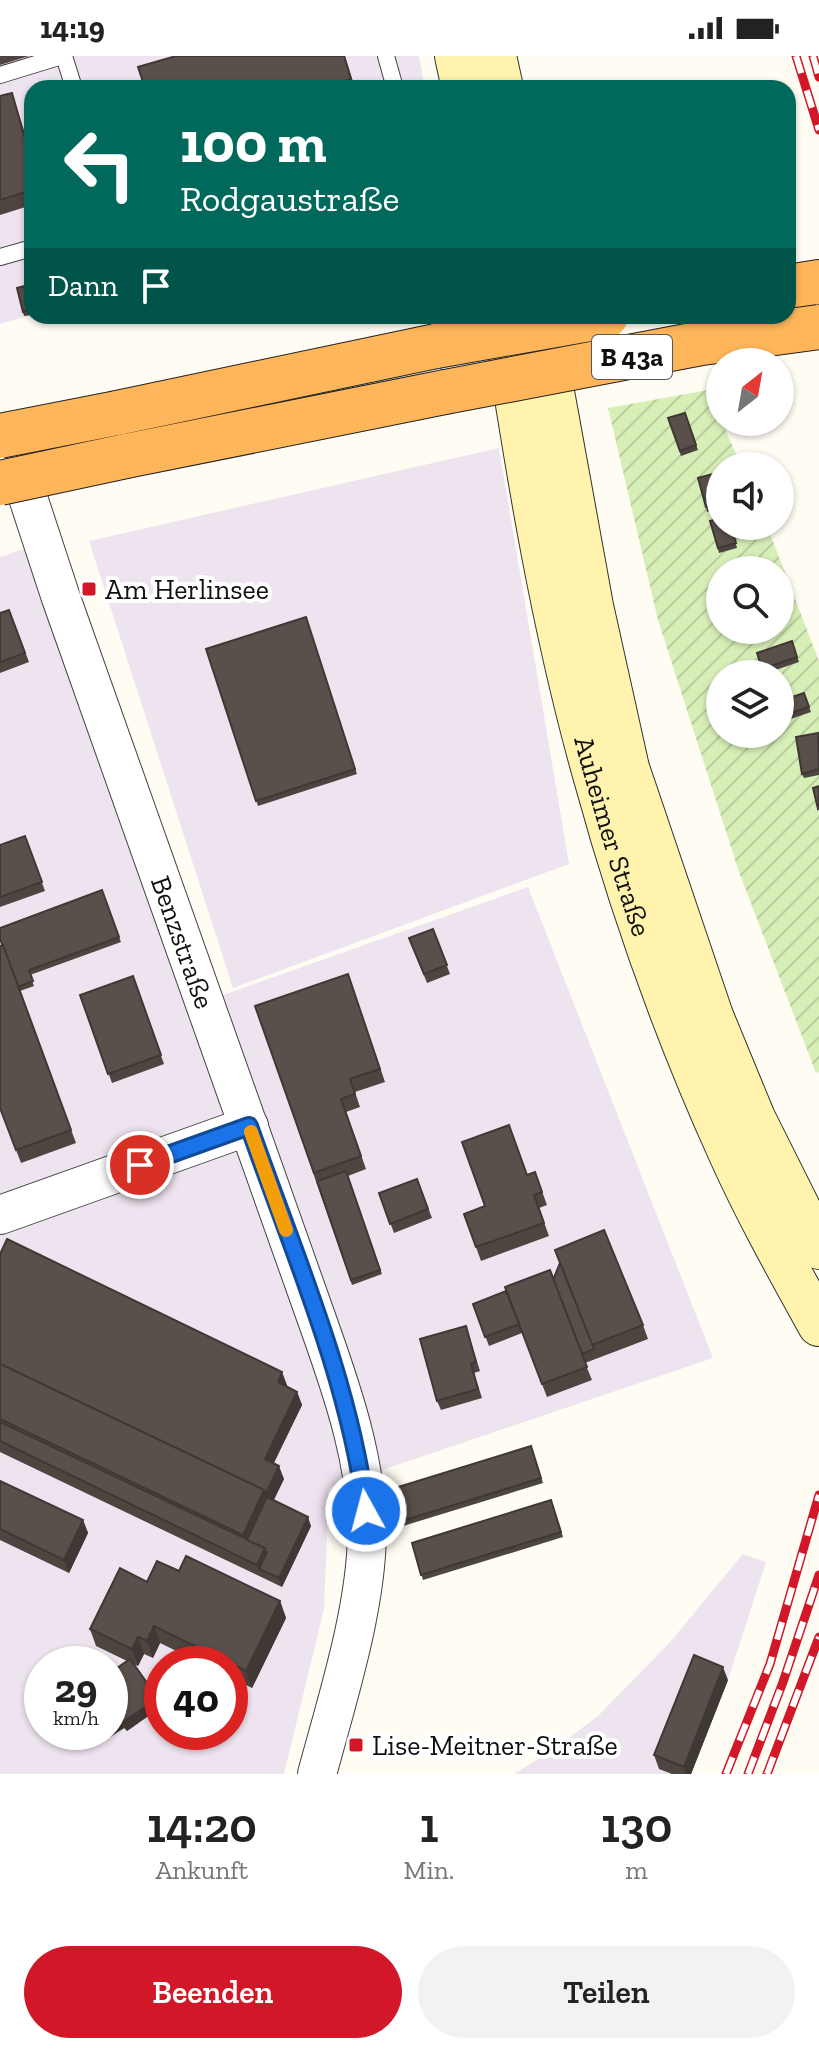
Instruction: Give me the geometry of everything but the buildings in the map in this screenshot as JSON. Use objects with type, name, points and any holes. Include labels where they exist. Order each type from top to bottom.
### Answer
[{"type":"highway","points":[[796,286],[819,282]]},
{"type":"highway","name":"B 43a","points":[[0,436],[436,346],[561,324]]},
{"type":"highway","name":"B 43a","points":[[0,483],[702,343],[819,327]]},
{"type":"main road","points":[[456,56],[461,80]]},
{"type":"main road","points":[[495,56],[500,80]]},
{"type":"main road","name":"Auheimer Straße","points":[[504,324],[554,607],[594,777],[630,892],[677,1029],[730,1154],[800,1252]]},
{"type":"main road","name":"Auheimer Straße","points":[[540,324],[592,606],[628,768],[712,1016],[754,1118],[798,1208],[800,1252],[819,1325]]},
{"type":"street","name":"Benzstraße","points":[[0,414],[61,598],[342,1392],[361,1472],[367,1533],[362,1586],[317,1774]]},
{"type":"street","points":[[0,1215],[249,1126]]},
{"type":"lane","points":[[0,75],[63,56],[71,80]]},
{"type":"lane","points":[[386,56],[393,80]]},
{"type":"lane","points":[[0,257],[24,250]]},
{"type":"shaded area","points":[[0,56],[419,56],[424,80],[24,80],[24,317],[0,324]]},
{"type":"shaded area","points":[[499,448],[569,864],[233,988],[89,541]]},
{"type":"shaded area","points":[[27,548],[192,1006],[528,887],[713,1358],[329,1488],[324,1609],[284,1774],[0,1774],[0,557]]},
{"type":"shaded area","points":[[743,1554],[766,1562],[728,1680],[691,1774],[514,1774],[598,1716],[671,1641]]},
{"type":"green space","points":[[706,390],[706,436],[728,436],[735,452],[706,452],[706,540],[772,540],[779,556],[706,556],[706,644],[794,644],[794,596],[819,661],[819,1072],[816,1073],[739,872],[658,620],[608,408]]},
{"type":"railway","points":[[796,56],[819,130]]},
{"type":"railway","points":[[813,56],[819,77]]},
{"type":"railway","points":[[726,1774],[770,1664],[819,1495]]},
{"type":"railway","points":[[748,1774],[819,1575]]},
{"type":"railway","points":[[767,1774],[819,1637]]},
{"type":"slow traffic","points":[[251,1132],[286,1230]]},
{"type":"place","name":"Am Herlinsee","points":[[89,589]]},
{"type":"place","name":"Lise-Meitner-Straße","points":[[356,1745]]},
{"type":"route","points":[[140,1165],[249,1126],[342,1392],[361,1472],[366,1511]]}]
